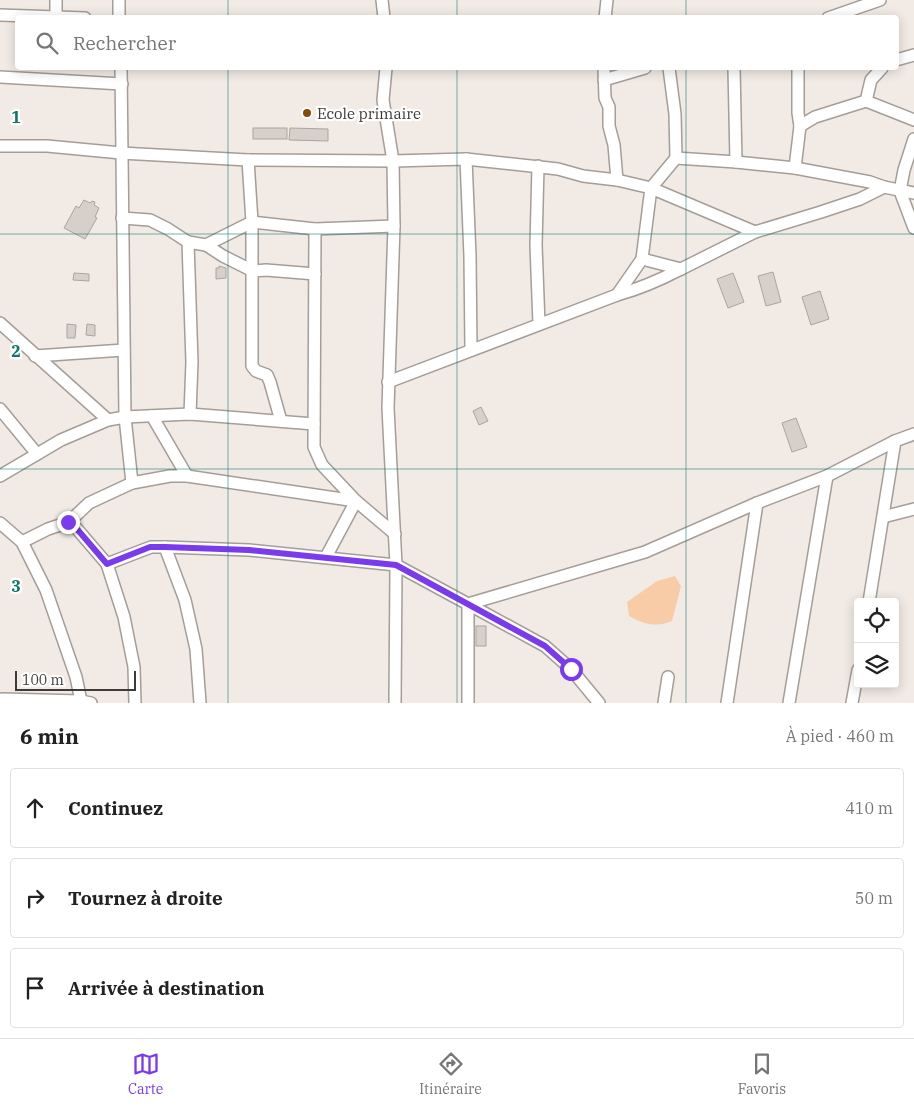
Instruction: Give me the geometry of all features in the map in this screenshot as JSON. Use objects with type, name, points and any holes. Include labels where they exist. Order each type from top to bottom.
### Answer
[{"type":"street","points":[[56,0],[56,15]]},
{"type":"street","points":[[119,0],[119,15]]},
{"type":"street","points":[[382,0],[384,15]]},
{"type":"street","points":[[605,15],[607,0]]},
{"type":"street","points":[[837,15],[880,0]]},
{"type":"street","points":[[0,15],[15,16]]},
{"type":"street","points":[[899,59],[914,55]]},
{"type":"street","points":[[121,70],[124,417],[132,483]]},
{"type":"street","points":[[386,70],[383,100],[392,162],[394,226],[388,408],[396,565],[395,703]]},
{"type":"street","points":[[604,70],[606,98],[614,145],[616,180]]},
{"type":"street","points":[[604,80],[638,70]]},
{"type":"street","points":[[617,295],[642,259],[651,188],[676,158],[669,70]]},
{"type":"street","points":[[734,70],[736,162]]},
{"type":"street","points":[[795,168],[800,126],[798,113],[798,70]]},
{"type":"street","points":[[866,101],[872,80],[880,70]]},
{"type":"street","points":[[0,77],[27,73],[122,84]]},
{"type":"street","points":[[800,126],[815,117],[866,101],[914,120]]},
{"type":"street","points":[[914,139],[904,170],[900,191],[914,228]]},
{"type":"street","points":[[0,146],[47,146],[121,153],[248,160],[392,162],[466,159],[558,168],[583,176],[616,180],[651,188],[755,232]]},
{"type":"street","points":[[676,158],[795,168],[870,182],[914,193]]},
{"type":"street","points":[[466,159],[471,350]]},
{"type":"street","points":[[248,160],[253,271],[252,366],[267,375],[282,421]]},
{"type":"street","points":[[538,166],[536,245],[539,324]]},
{"type":"street","points":[[388,382],[617,295],[634,291],[755,232],[860,199],[884,187]]},
{"type":"street","points":[[122,218],[150,220],[188,242],[206,245],[253,271],[266,270],[315,274]]},
{"type":"street","points":[[206,245],[252,222],[315,229],[394,226]]},
{"type":"street","points":[[315,229],[314,448],[322,465],[356,501],[395,534]]},
{"type":"street","points":[[188,242],[192,362],[190,414]]},
{"type":"street","points":[[642,259],[681,269]]},
{"type":"street","points":[[0,323],[108,420]]},
{"type":"street","points":[[35,356],[124,350]]},
{"type":"street","points":[[0,409],[37,454]]},
{"type":"street","points":[[0,476],[61,440],[108,420],[124,417],[190,414],[314,424]]},
{"type":"street","points":[[152,416],[187,476]]},
{"type":"street","points":[[468,604],[645,552],[757,503],[827,476],[895,441],[914,434]]},
{"type":"street","points":[[870,598],[895,441]]},
{"type":"street","points":[[22,542],[48,529],[68,522],[89,503],[132,483],[170,476],[187,476],[356,501]]},
{"type":"street","points":[[789,703],[827,476]]},
{"type":"street","points":[[326,557],[356,501]]},
{"type":"street","points":[[727,703],[743,608],[757,503]]},
{"type":"street","points":[[884,517],[914,510]]},
{"type":"street","points":[[68,522],[77,529],[107,564],[124,617],[134,666],[135,703]]},
{"type":"street","points":[[0,523],[22,542],[46,590],[86,702],[1,697]]},
{"type":"street","points":[[107,564],[150,547],[165,547],[249,550],[396,565],[545,646],[571,669],[599,703]]},
{"type":"street","points":[[165,547],[185,600],[196,649],[200,703]]},
{"type":"street","points":[[468,604],[468,703]]},
{"type":"street","points":[[664,703],[668,677]]},
{"type":"street","points":[[852,703],[855,688]]},
{"type":"shaded area","points":[[675,576],[681,586],[672,621],[655,625],[629,616],[627,602],[657,581]]},
{"type":"building","points":[[253,128],[287,128],[287,139],[253,139]]},
{"type":"building","points":[[290,128],[328,129],[328,141],[289,140]]},
{"type":"building","points":[[84,200],[90,203],[92,201],[95,202],[94,205],[99,208],[95,217],[97,218],[85,239],[64,228],[76,206],[79,208]]},
{"type":"building","points":[[219,266],[226,268],[226,278],[216,279],[216,268],[219,268]]},
{"type":"building","points":[[773,272],[781,302],[766,306],[758,276]]},
{"type":"building","points":[[74,273],[89,274],[89,281],[73,280]]},
{"type":"building","points":[[733,273],[744,302],[728,308],[717,279]]},
{"type":"building","points":[[820,291],[829,319],[811,325],[802,297]]},
{"type":"building","points":[[67,324],[76,325],[75,338],[67,338]]},
{"type":"building","points":[[87,324],[95,325],[95,336],[86,335]]},
{"type":"building","points":[[481,407],[488,421],[479,425],[473,411]]},
{"type":"building","points":[[796,418],[807,447],[792,452],[782,423]]},
{"type":"building","points":[[476,626],[486,626],[486,646],[476,646]]},
{"type":"place","name":"Ecole primaire","points":[[307,113]]},
{"type":"route","points":[[68,522],[77,529],[107,564],[150,547],[165,547],[249,550],[396,565],[545,646],[571,669]]}]
